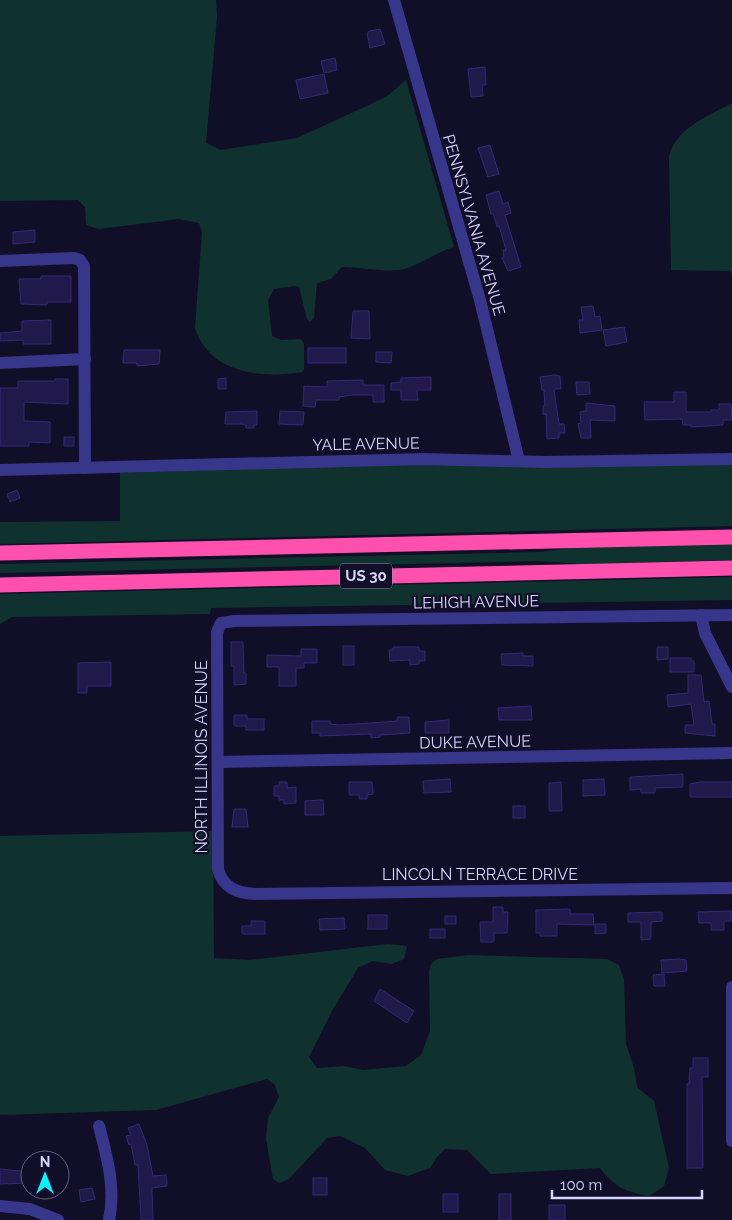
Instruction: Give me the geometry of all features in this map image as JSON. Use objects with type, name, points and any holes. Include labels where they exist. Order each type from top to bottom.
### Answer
[{"type":"highway","name":"US 30","points":[[0,553],[732,537]]},
{"type":"highway","name":"US 30","points":[[0,585],[732,568]]},
{"type":"street","name":"PENNSYLVANIA AVENUE","points":[[394,0],[480,300],[519,461]]},
{"type":"street","points":[[0,260],[74,258],[80,260],[84,266],[85,468]]},
{"type":"street","points":[[0,363],[84,359]]},
{"type":"street","name":"YALE AVENUE","points":[[0,470],[414,459],[519,461],[732,459]]},
{"type":"street","points":[[701,615],[706,633],[732,687]]},
{"type":"street","name":"LEHIGH AVENUE","points":[[221,623],[234,621],[732,615]]},
{"type":"street","name":"NORTH ILLINOIS AVENUE","points":[[221,623],[217,632],[218,869],[223,882],[229,888]]},
{"type":"street","name":"DUKE AVENUE","points":[[218,762],[732,754]]},
{"type":"street","name":"LINCOLN TERRACE DRIVE","points":[[229,888],[238,892],[255,894],[732,888]]},
{"type":"street","points":[[732,987],[732,1141]]},
{"type":"street","points":[[98,1126],[110,1179],[112,1203],[109,1220]]},
{"type":"street","points":[[0,1206],[30,1209],[58,1220]]},
{"type":"green space","points":[[0,0],[216,0],[217,17],[206,143],[221,150],[297,138],[386,97],[406,80],[454,247],[404,269],[382,270],[342,267],[331,279],[317,283],[314,318],[310,322],[307,319],[299,287],[274,289],[268,300],[272,336],[281,340],[301,339],[304,344],[304,370],[302,372],[286,374],[254,373],[224,364],[212,355],[202,343],[195,328],[202,232],[199,223],[179,219],[99,229],[86,225],[85,207],[78,200],[0,201]]},
{"type":"green space","points":[[732,103],[732,275],[730,271],[671,270],[669,157],[672,147],[678,138],[694,124]]},
{"type":"green space","points":[[420,463],[732,465],[732,526],[0,544],[0,522],[120,521],[120,473]]},
{"type":"green space","points":[[732,544],[732,560],[581,564],[539,561],[0,573],[0,564],[539,552],[579,547]]},
{"type":"green space","points":[[732,577],[732,600],[211,608],[210,614],[12,617],[0,624],[0,594]]},
{"type":"green space","points":[[213,831],[214,958],[250,960],[388,944],[407,946],[404,959],[392,964],[373,961],[358,968],[332,1011],[309,1057],[317,1068],[344,1066],[363,1070],[406,1066],[421,1055],[430,1031],[429,971],[431,964],[437,959],[468,955],[607,959],[619,965],[624,980],[626,1044],[634,1068],[637,1087],[654,1101],[669,1168],[664,1186],[649,1196],[634,1193],[621,1188],[610,1180],[600,1168],[491,1174],[467,1150],[445,1149],[430,1168],[408,1176],[385,1170],[365,1148],[340,1136],[327,1138],[289,1179],[280,1183],[273,1179],[266,1139],[268,1118],[279,1097],[275,1085],[267,1079],[156,1110],[0,1115],[0,836]]},
{"type":"building","points":[[380,29],[385,44],[370,48],[367,34],[369,31]]},
{"type":"building","points":[[335,58],[337,70],[324,73],[321,61]]},
{"type":"building","points":[[485,67],[486,85],[482,85],[483,96],[471,97],[468,69]]},
{"type":"building","points":[[324,74],[328,93],[300,99],[296,80]]},
{"type":"building","points":[[490,145],[499,174],[488,177],[478,148]]},
{"type":"building","points":[[499,191],[503,204],[508,202],[511,213],[505,215],[521,267],[508,271],[502,258],[504,257],[503,250],[506,250],[499,226],[497,227],[493,213],[491,214],[486,195]]},
{"type":"building","points":[[35,230],[35,242],[13,244],[13,232]]},
{"type":"building","points":[[41,276],[71,276],[71,302],[47,302],[47,305],[21,304],[19,279],[41,279]]},
{"type":"building","points":[[593,306],[595,317],[600,316],[602,330],[580,333],[579,320],[583,320],[581,307]]},
{"type":"building","points":[[353,311],[369,311],[370,339],[351,338]]},
{"type":"building","points":[[51,320],[51,344],[23,344],[23,340],[0,341],[0,333],[22,331],[22,321]]},
{"type":"building","points":[[624,327],[627,342],[606,346],[603,330]]},
{"type":"building","points":[[308,348],[346,348],[346,363],[308,363]]},
{"type":"building","points":[[124,350],[160,350],[159,364],[137,366],[137,363],[123,363]]},
{"type":"building","points":[[376,352],[392,352],[391,363],[376,362]]},
{"type":"building","points":[[560,376],[561,389],[554,389],[559,424],[564,424],[565,433],[559,433],[559,438],[547,439],[546,414],[543,415],[543,406],[545,406],[544,390],[542,390],[540,377]]},
{"type":"building","points":[[431,377],[431,390],[417,390],[418,400],[401,400],[401,390],[391,390],[391,383],[401,382],[401,378]]},
{"type":"building","points":[[226,378],[226,389],[218,389],[218,379]]},
{"type":"building","points":[[55,379],[68,379],[68,404],[24,402],[24,421],[50,422],[50,443],[29,442],[29,446],[0,446],[0,388],[18,388],[18,381],[55,381]]},
{"type":"building","points":[[363,380],[363,385],[384,385],[384,402],[373,402],[373,395],[352,395],[339,397],[339,400],[316,400],[315,407],[303,406],[304,386],[327,387],[327,381]]},
{"type":"building","points":[[576,382],[589,382],[590,394],[577,395]]},
{"type":"building","points":[[674,392],[686,392],[686,412],[711,412],[711,410],[719,410],[719,404],[731,404],[732,420],[723,420],[723,425],[691,427],[691,425],[683,425],[682,419],[645,420],[644,402],[674,402]]},
{"type":"building","points":[[586,403],[615,406],[615,421],[590,420],[591,438],[581,438],[578,424],[581,423],[580,412],[586,411]]},
{"type":"building","points":[[257,411],[257,425],[254,425],[254,428],[246,428],[246,425],[241,424],[225,424],[226,412]]},
{"type":"building","points":[[280,411],[304,412],[303,425],[279,424]]},
{"type":"building","points":[[64,437],[74,437],[74,446],[64,446]]},
{"type":"building","points":[[17,490],[20,498],[10,502],[7,494]]},
{"type":"building","points":[[231,642],[243,642],[246,684],[234,685],[234,666],[231,666]]},
{"type":"building","points":[[343,646],[354,646],[354,665],[343,665]]},
{"type":"building","points":[[393,647],[419,647],[419,651],[425,651],[425,661],[419,661],[419,664],[410,665],[410,660],[390,661],[389,650],[393,650]]},
{"type":"building","points":[[657,647],[668,647],[668,659],[657,660]]},
{"type":"building","points":[[301,649],[317,649],[317,663],[304,663],[304,668],[296,668],[296,686],[279,686],[279,667],[267,667],[267,655],[301,656]]},
{"type":"building","points":[[523,653],[523,656],[533,656],[533,666],[502,665],[501,654]]},
{"type":"building","points":[[670,658],[691,658],[691,661],[694,661],[694,672],[670,672]]},
{"type":"building","points":[[111,662],[111,686],[87,686],[87,693],[78,693],[78,663]]},
{"type":"building","points":[[688,675],[701,675],[704,702],[709,701],[712,724],[715,724],[715,736],[685,733],[685,725],[694,725],[691,704],[668,707],[667,695],[688,693]]},
{"type":"building","points":[[531,706],[532,720],[499,720],[498,708]]},
{"type":"building","points":[[234,715],[247,715],[247,719],[264,719],[264,730],[246,730],[246,726],[234,726]]},
{"type":"building","points":[[397,717],[409,717],[410,733],[380,735],[380,737],[371,738],[371,734],[320,736],[320,733],[312,733],[312,721],[330,721],[330,724],[339,725],[397,721]]},
{"type":"building","points":[[449,720],[449,733],[425,733],[425,722]]},
{"type":"building","points":[[683,774],[683,787],[655,788],[655,793],[641,793],[641,789],[630,790],[630,777]]},
{"type":"building","points":[[450,779],[451,792],[424,793],[423,781]]},
{"type":"building","points":[[604,779],[605,795],[583,796],[583,780]]},
{"type":"building","points":[[279,782],[287,782],[287,788],[296,787],[296,803],[284,804],[284,800],[279,800],[279,796],[274,796],[274,786],[279,786]]},
{"type":"building","points":[[349,782],[372,782],[373,794],[367,795],[367,799],[359,799],[359,795],[349,795]]},
{"type":"building","points":[[561,782],[562,811],[549,811],[549,783]]},
{"type":"building","points":[[700,782],[732,782],[732,797],[690,797],[690,784]]},
{"type":"building","points":[[323,800],[324,815],[305,815],[305,801]]},
{"type":"building","points":[[513,806],[525,806],[525,818],[513,818]]},
{"type":"building","points":[[234,809],[246,809],[248,827],[232,827]]},
{"type":"building","points":[[493,907],[503,907],[503,912],[508,912],[507,933],[494,933],[494,942],[481,942],[480,922],[493,922]]},
{"type":"building","points":[[570,909],[570,914],[593,914],[594,925],[557,924],[557,936],[540,936],[540,933],[536,933],[536,910]]},
{"type":"building","points":[[731,911],[731,921],[724,921],[724,930],[711,930],[711,923],[699,923],[698,912]]},
{"type":"building","points":[[662,912],[662,921],[651,922],[651,939],[641,940],[641,922],[628,922],[628,913]]},
{"type":"building","points":[[368,915],[387,915],[387,929],[368,929]]},
{"type":"building","points":[[445,916],[456,916],[456,924],[445,924]]},
{"type":"building","points":[[344,918],[345,929],[320,930],[319,919]]},
{"type":"building","points":[[251,921],[265,921],[265,934],[242,934],[242,926],[251,926]]},
{"type":"building","points":[[595,924],[606,924],[606,933],[595,934]]},
{"type":"building","points":[[430,929],[445,929],[445,938],[430,938]]},
{"type":"building","points":[[661,960],[686,960],[687,971],[662,973]]},
{"type":"building","points":[[664,974],[665,986],[654,986],[653,975]]},
{"type":"building","points":[[380,989],[414,1011],[407,1023],[374,1001]]},
{"type":"building","points":[[693,1058],[708,1058],[708,1077],[702,1077],[703,1168],[687,1168],[687,1084],[689,1084],[690,1068],[693,1068]]},
{"type":"building","points":[[139,1124],[147,1145],[153,1176],[166,1175],[167,1186],[152,1188],[153,1220],[141,1220],[138,1165],[135,1165],[131,1144],[129,1145],[126,1136],[131,1135],[128,1128]]},
{"type":"building","points":[[0,1169],[20,1171],[20,1183],[0,1184]]},
{"type":"building","points":[[313,1178],[327,1178],[327,1195],[313,1195]]},
{"type":"building","points":[[92,1188],[95,1199],[81,1202],[79,1190]]},
{"type":"building","points":[[443,1194],[458,1194],[458,1212],[443,1212]]},
{"type":"building","points":[[499,1194],[511,1194],[511,1220],[499,1220]]},
{"type":"building","points":[[549,1205],[565,1205],[565,1220],[549,1220]]}]
